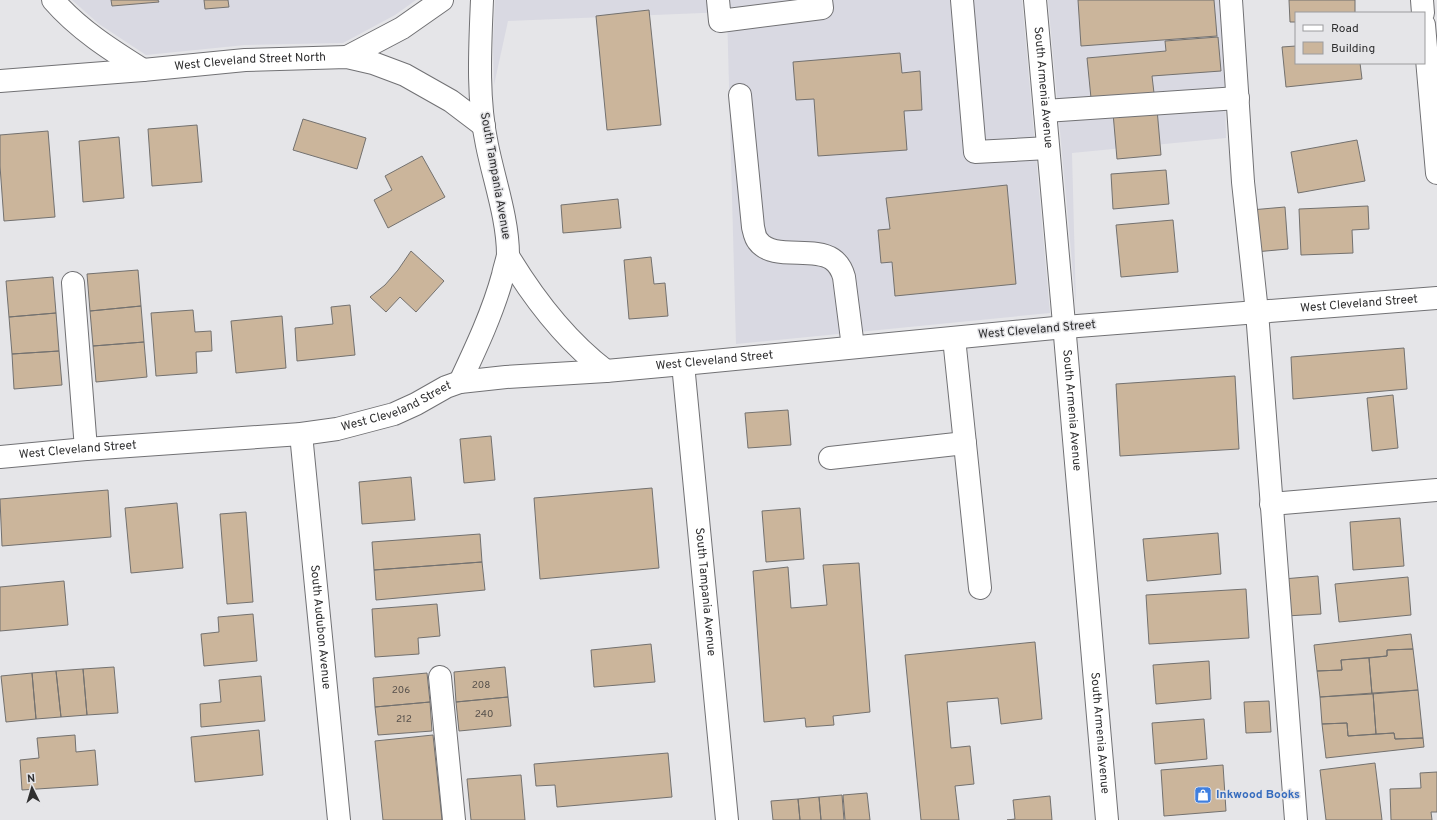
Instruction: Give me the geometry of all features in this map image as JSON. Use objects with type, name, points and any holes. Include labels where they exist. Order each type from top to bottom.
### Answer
[{"type":"street","points":[[53,0],[92,36],[143,70]]},
{"type":"street","points":[[346,57],[402,28],[442,0]]},
{"type":"street","name":"South Tampania Avenue","points":[[460,382],[487,321],[499,288],[508,256],[503,218],[484,126],[480,42],[482,0]]},
{"type":"street","points":[[718,0],[720,21],[822,8],[821,0]]},
{"type":"street","points":[[962,0],[975,152],[1048,148]]},
{"type":"street","name":"South Armenia Avenue","points":[[1035,0],[1065,327],[1107,820]]},
{"type":"street","points":[[1231,0],[1243,182],[1257,312],[1296,820]]},
{"type":"street","points":[[1422,0],[1423,12]]},
{"type":"street","points":[[1425,36],[1437,173]]},
{"type":"street","name":"West Cleveland Street North","points":[[0,81],[143,70],[245,60],[346,57],[373,63],[405,75],[452,101],[484,126]]},
{"type":"street","points":[[740,95],[753,226],[758,241],[767,248],[779,252],[820,254],[833,259],[841,269],[844,277],[853,347]]},
{"type":"street","points":[[1045,111],[1238,98]]},
{"type":"street","name":"South Tampania Avenue","points":[[508,256],[521,277],[553,321],[588,357],[606,371]]},
{"type":"street","points":[[74,283],[86,448]]},
{"type":"street","name":"West Cleveland Street","points":[[0,457],[86,448],[301,434],[337,430],[394,414],[416,404],[446,387],[460,382],[506,377],[606,371],[683,364],[1065,327],[1437,298]]},
{"type":"street","points":[[954,338],[980,588]]},
{"type":"street","name":"South Tampania Avenue","points":[[683,364],[726,820]]},
{"type":"street","name":"South Audubon Avenue","points":[[301,434],[339,820]]},
{"type":"street","points":[[830,458],[965,443]]},
{"type":"street","points":[[1271,504],[1437,490]]},
{"type":"street","points":[[440,677],[454,820]]},
{"type":"shaded area","points":[[72,0],[416,0],[395,15],[343,43],[245,45],[146,55],[99,24]]},
{"type":"shaded area","points":[[495,0],[1022,0],[1050,313],[736,344],[727,12],[508,21],[494,85],[493,43]]},
{"type":"shaded area","points":[[1048,0],[1223,0],[1226,138],[1072,153],[1076,306]]},
{"type":"building","points":[[111,0],[158,0],[159,2],[112,6]]},
{"type":"building","points":[[204,0],[228,0],[229,7],[205,9]]},
{"type":"building","points":[[1078,0],[1214,0],[1217,36],[1081,46]]},
{"type":"building","points":[[1289,0],[1355,0],[1355,12],[1295,12],[1295,22],[1290,22]]},
{"type":"building","points":[[649,10],[661,125],[607,130],[596,16]]},
{"type":"building","points":[[1218,37],[1221,71],[1152,76],[1154,93],[1091,98],[1087,58],[1166,51],[1165,41]]},
{"type":"building","points":[[1295,46],[1295,64],[1360,64],[1362,79],[1286,87],[1282,47]]},
{"type":"building","points":[[900,53],[902,73],[920,71],[922,110],[904,111],[907,150],[818,156],[814,99],[796,100],[793,62]]},
{"type":"building","points":[[1157,109],[1161,155],[1117,159],[1113,113]]},
{"type":"building","points":[[303,119],[366,138],[357,169],[293,150]]},
{"type":"building","points":[[197,125],[202,182],[152,186],[148,129]]},
{"type":"building","points":[[48,131],[55,217],[4,221],[0,166],[0,135]]},
{"type":"building","points":[[119,137],[124,198],[83,202],[79,141]]},
{"type":"building","points":[[1357,140],[1365,181],[1298,193],[1291,152]]},
{"type":"building","points":[[422,156],[445,197],[388,228],[374,200],[392,190],[385,176]]},
{"type":"building","points":[[1166,170],[1169,204],[1113,209],[1111,174]]},
{"type":"building","points":[[1007,185],[1016,284],[895,296],[892,262],[881,263],[878,230],[890,229],[886,198]]},
{"type":"building","points":[[618,199],[621,228],[563,233],[561,205]]},
{"type":"building","points":[[1368,206],[1369,229],[1352,230],[1353,253],[1301,255],[1299,209]]},
{"type":"building","points":[[1285,207],[1288,249],[1255,252],[1251,210]]},
{"type":"building","points":[[1173,220],[1178,272],[1121,277],[1116,225]]},
{"type":"building","points":[[411,251],[444,281],[416,312],[400,297],[386,312],[370,297],[385,285],[398,270]]},
{"type":"building","points":[[651,257],[654,284],[665,283],[668,316],[629,319],[624,260]]},
{"type":"building","points":[[138,270],[141,306],[90,311],[87,274]]},
{"type":"building","points":[[53,277],[56,313],[9,317],[6,281]]},
{"type":"building","points":[[350,305],[355,355],[297,361],[295,328],[333,324],[331,307]]},
{"type":"building","points":[[141,306],[144,342],[93,346],[90,311]]},
{"type":"building","points":[[193,310],[195,332],[211,331],[212,351],[196,352],[197,373],[156,376],[151,313]]},
{"type":"building","points":[[56,313],[59,351],[12,354],[9,317]]},
{"type":"building","points":[[282,316],[286,368],[236,373],[231,321]]},
{"type":"building","points":[[144,342],[147,377],[96,382],[93,346]]},
{"type":"building","points":[[1404,348],[1407,389],[1293,399],[1291,357]]},
{"type":"building","points":[[59,351],[62,385],[14,389],[12,354]]},
{"type":"building","points":[[1235,376],[1239,449],[1120,456],[1116,384]]},
{"type":"building","points":[[1393,395],[1398,448],[1372,451],[1367,398]]},
{"type":"building","points":[[788,410],[791,445],[748,448],[745,413]]},
{"type":"building","points":[[491,436],[495,480],[464,483],[460,439]]},
{"type":"building","points":[[411,477],[415,520],[362,524],[359,482]]},
{"type":"building","points":[[652,488],[659,568],[540,579],[534,498]]},
{"type":"building","points":[[108,490],[111,537],[2,546],[0,499]]},
{"type":"building","points":[[177,503],[183,568],[131,573],[125,508]]},
{"type":"building","points":[[800,508],[804,559],[766,562],[762,511]]},
{"type":"building","points":[[246,512],[253,602],[227,604],[220,514]]},
{"type":"building","points":[[1400,518],[1404,566],[1353,570],[1350,522]]},
{"type":"building","points":[[1218,533],[1221,574],[1147,581],[1143,539]]},
{"type":"building","points":[[480,534],[482,562],[374,570],[372,542]]},
{"type":"building","points":[[482,562],[485,590],[376,600],[374,570]]},
{"type":"building","points":[[859,563],[870,712],[833,716],[834,725],[806,727],[805,718],[764,722],[753,571],[788,567],[791,608],[827,605],[823,565]]},
{"type":"building","points":[[1318,576],[1321,614],[1286,616],[1283,579]]},
{"type":"building","points":[[1408,577],[1411,615],[1339,622],[1335,584]]},
{"type":"building","points":[[64,581],[68,625],[0,631],[0,587]]},
{"type":"building","points":[[1246,589],[1249,638],[1149,644],[1146,595]]},
{"type":"building","points":[[437,604],[440,636],[418,638],[419,654],[375,657],[372,609]]},
{"type":"building","points":[[253,614],[257,661],[204,666],[201,634],[219,632],[218,617]]},
{"type":"building","points":[[1411,634],[1413,649],[1387,650],[1387,656],[1341,660],[1342,670],[1317,671],[1314,645]]},
{"type":"building","points":[[1035,642],[1042,719],[1001,724],[998,698],[947,702],[951,748],[970,746],[974,784],[955,786],[959,820],[921,820],[905,655]]},
{"type":"building","points":[[651,644],[655,682],[594,687],[591,650]]},
{"type":"building","points":[[1413,649],[1418,690],[1372,694],[1369,658],[1387,656],[1387,650]]},
{"type":"building","points":[[1369,658],[1372,694],[1320,697],[1317,671],[1342,670],[1341,660]]},
{"type":"building","points":[[1209,661],[1211,699],[1156,704],[1153,665]]},
{"type":"building","points":[[114,667],[118,713],[87,715],[83,669]]},
{"type":"building","points":[[505,667],[508,697],[456,702],[454,672]]},
{"type":"building","points":[[83,669],[87,715],[61,717],[56,671]]},
{"type":"building","points":[[56,671],[61,717],[36,719],[32,673]]},
{"type":"building","points":[[32,673],[36,719],[6,722],[1,676]]},
{"type":"building","points":[[427,673],[430,702],[375,707],[373,678]]},
{"type":"building","points":[[261,676],[265,721],[201,727],[200,704],[221,702],[219,680]]},
{"type":"building","points":[[1418,690],[1423,738],[1395,739],[1394,733],[1376,734],[1373,693]]},
{"type":"building","points":[[1373,693],[1376,734],[1348,736],[1347,723],[1322,724],[1320,697]]},
{"type":"building","points":[[508,697],[511,726],[459,731],[456,702]]},
{"type":"building","points":[[1269,701],[1271,732],[1246,733],[1244,702]]},
{"type":"building","points":[[430,702],[432,731],[378,735],[375,707]]},
{"type":"building","points":[[1204,719],[1207,759],[1155,764],[1152,723]]},
{"type":"building","points":[[1347,723],[1348,736],[1394,733],[1395,739],[1423,738],[1424,747],[1326,758],[1322,724]]},
{"type":"building","points":[[259,730],[263,775],[195,782],[191,737]]},
{"type":"building","points":[[75,735],[76,752],[95,750],[98,785],[22,790],[20,760],[39,758],[37,738]]},
{"type":"building","points":[[433,735],[442,820],[383,820],[375,741]]},
{"type":"building","points":[[668,753],[672,797],[557,807],[555,785],[536,786],[534,764]]},
{"type":"building","points":[[1375,763],[1382,820],[1326,820],[1320,770]]},
{"type":"building","points":[[1223,765],[1226,811],[1164,816],[1161,770]]},
{"type":"building","points":[[1437,772],[1437,812],[1431,812],[1432,820],[1391,820],[1390,789],[1421,788],[1420,773]]},
{"type":"building","points":[[521,775],[525,820],[471,820],[467,779]]},
{"type":"building","points":[[867,793],[870,820],[845,820],[843,795]]},
{"type":"building","points":[[842,795],[844,820],[821,820],[819,797]]},
{"type":"building","points":[[1050,796],[1052,820],[1007,820],[1015,819],[1013,800]]},
{"type":"building","points":[[819,797],[821,820],[800,820],[798,799]]},
{"type":"building","points":[[798,799],[800,820],[773,820],[771,801]]},
{"type":"place","name":"Inkwood Books","points":[[1203,795]]}]
